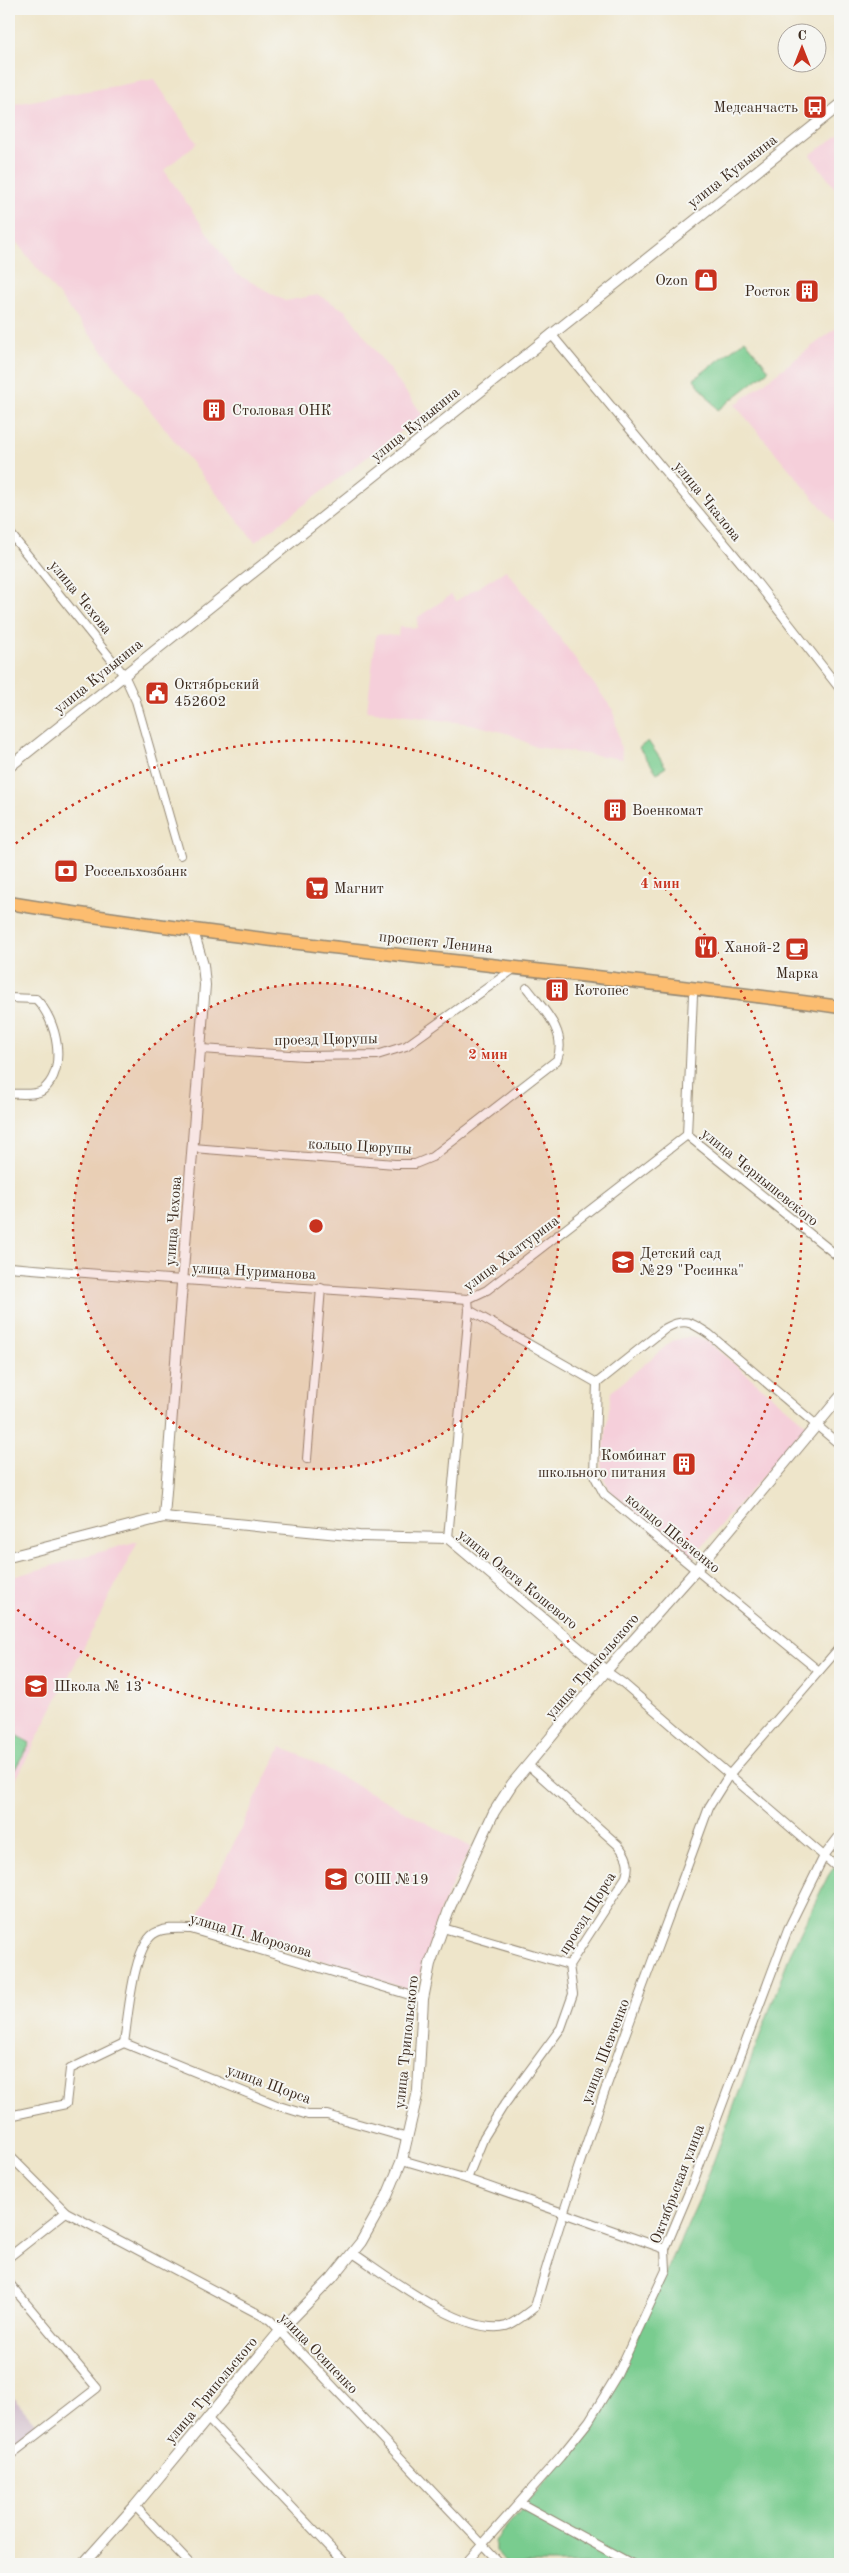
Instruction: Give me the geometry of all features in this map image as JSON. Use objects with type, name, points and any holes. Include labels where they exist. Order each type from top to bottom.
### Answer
[{"type":"main road","name":"проспект Ленина","points":[[9,904],[840,1007]]},
{"type":"street","name":"улица Кувыкина","points":[[9,767],[840,105]]},
{"type":"street","name":"улица Чкалова","points":[[551,334],[747,570],[840,689]]},
{"type":"street","name":"улица Чехова","points":[[9,532],[124,675],[136,702],[180,855]]},
{"type":"street","name":"улица Чехова","points":[[164,1517],[202,1050],[204,974],[192,928]]},
{"type":"street","name":"проезд Цюрупы","points":[[202,1050],[304,1056],[377,1054],[406,1046],[515,968]]},
{"type":"street","name":"кольцо Цюрупы","points":[[193,1148],[395,1164],[415,1164],[432,1157],[557,1060],[561,1050],[559,1034],[552,1020],[526,988]]},
{"type":"street","points":[[687,1136],[693,995]]},
{"type":"street","points":[[9,998],[36,999],[42,1005],[57,1043],[57,1069],[43,1090],[9,1094]]},
{"type":"street","name":"улица Чернышевского","points":[[687,1136],[840,1258]]},
{"type":"street","name":"улица Халтурина","points":[[448,1538],[469,1310],[468,1300],[487,1290],[687,1136]]},
{"type":"street","name":"улица Нуриманова","points":[[9,1267],[184,1282],[321,1288],[468,1300]]},
{"type":"street","points":[[307,1459],[321,1288]]},
{"type":"street","points":[[469,1310],[597,1383],[666,1328],[678,1322],[691,1323],[709,1334],[840,1445]]},
{"type":"street","name":"кольцо Шевченко","points":[[597,1383],[594,1475],[604,1494],[819,1671]]},
{"type":"street","name":"улица Трипольского","points":[[83,2564],[135,2506],[280,2331],[320,2292],[353,2253],[387,2196],[402,2160],[418,2091],[423,1999],[430,1964],[443,1928],[494,1812],[528,1765],[606,1671],[696,1570],[840,1397]]},
{"type":"street","name":"улица Олега Кошевого","points":[[9,1556],[164,1517],[359,1536],[448,1538],[606,1671],[623,1683],[840,1870]]},
{"type":"street","name":"улица Шевченко","points":[[353,2253],[426,2303],[478,2325],[506,2326],[535,2307],[562,2213],[599,2105],[709,1807],[729,1775],[840,1647]]},
{"type":"street","name":"проезд Щорса","points":[[467,2179],[484,2137],[502,2108],[561,2028],[573,1994],[569,1965],[626,1877],[628,1860],[618,1845],[528,1765]]},
{"type":"street","name":"Октябрьская улица","points":[[465,2564],[520,2503],[589,2420],[617,2375],[666,2270],[664,2249],[694,2180],[788,1929],[824,1856],[840,1835]]},
{"type":"street","points":[[443,1928],[569,1965]]},
{"type":"street","name":"улица П. Морозова","points":[[124,2043],[137,1964],[149,1937],[157,1932],[172,1929],[191,1929],[423,1999]]},
{"type":"street","points":[[9,2116],[66,2104],[70,2069],[124,2043]]},
{"type":"street","name":"улица Щорса","points":[[124,2043],[279,2106],[308,2115],[327,2115],[408,2138]]},
{"type":"street","name":"улица Осипенко","points":[[9,2155],[66,2212],[270,2320],[501,2564]]},
{"type":"street","points":[[402,2160],[467,2179],[664,2249]]},
{"type":"street","points":[[9,2257],[66,2212]]},
{"type":"street","points":[[9,2283],[97,2388],[9,2456]]},
{"type":"street","points":[[207,2418],[346,2564]]},
{"type":"street","points":[[520,2503],[632,2564]]},
{"type":"street","points":[[135,2506],[190,2564]]},
{"type":"shaded area","points":[[154,79],[197,143],[164,170],[235,273],[285,301],[318,295],[346,311],[423,415],[255,542],[9,233],[9,105]]},
{"type":"shaded area","points":[[840,134],[840,195],[810,155]]},
{"type":"shaded area","points":[[840,325],[840,529],[735,405]]},
{"type":"shaded area","points":[[506,570],[560,638],[613,710],[623,759],[535,747],[510,734],[471,724],[367,711],[376,634],[398,636],[399,627],[417,628],[418,617],[451,595],[456,601]]},
{"type":"shaded area","points":[[691,1336],[708,1342],[807,1425],[690,1560],[611,1492],[601,1473],[611,1392],[672,1341]]},
{"type":"shaded area","name":"Школа № 13","points":[[138,1541],[9,1793],[9,1578]]},
{"type":"shaded area","name":"СОШ №19","points":[[281,1747],[308,1759],[471,1847],[440,1910],[415,1992],[197,1918]]},
{"type":"shaded area","points":[[9,2393],[39,2427],[9,2450]]},
{"type":"green space","points":[[745,340],[769,370],[718,410],[694,379]]},
{"type":"green space","points":[[648,741],[666,767],[657,773],[639,748]]},
{"type":"green space","points":[[10,1731],[30,1743],[9,1779],[9,1733]]},
{"type":"green space","points":[[840,1858],[840,2564],[506,2564],[495,2551],[495,2540],[563,2461],[591,2423],[619,2377],[701,2195],[790,1954],[828,1876]]},
{"type":"place","name":"Медсанчасть","points":[[815,107]]},
{"type":"place","name":"Ozon","points":[[706,280]]},
{"type":"place","name":"Росток","points":[[807,291]]},
{"type":"place","name":"Столовая ОНК","points":[[214,410]]},
{"type":"place","name":"Октябрьский 452602","points":[[157,693]]},
{"type":"place","name":"Военкомат","points":[[615,810]]},
{"type":"place","name":"Россельхозбанк","points":[[66,871]]},
{"type":"place","name":"Магнит","points":[[317,888]]},
{"type":"place","name":"Ханой-2","points":[[706,947]]},
{"type":"place","name":"Марка","points":[[797,949]]},
{"type":"place","name":"Котопес","points":[[557,990]]},
{"type":"place","name":"Детский сад №29 \"Росинка\"","points":[[623,1262]]},
{"type":"place","name":"Комбинат школьного питания","points":[[684,1464]]},
{"type":"place","name":"Школа № 13","points":[[36,1686]]},
{"type":"place","name":"СОШ №19","points":[[336,1879]]}]
